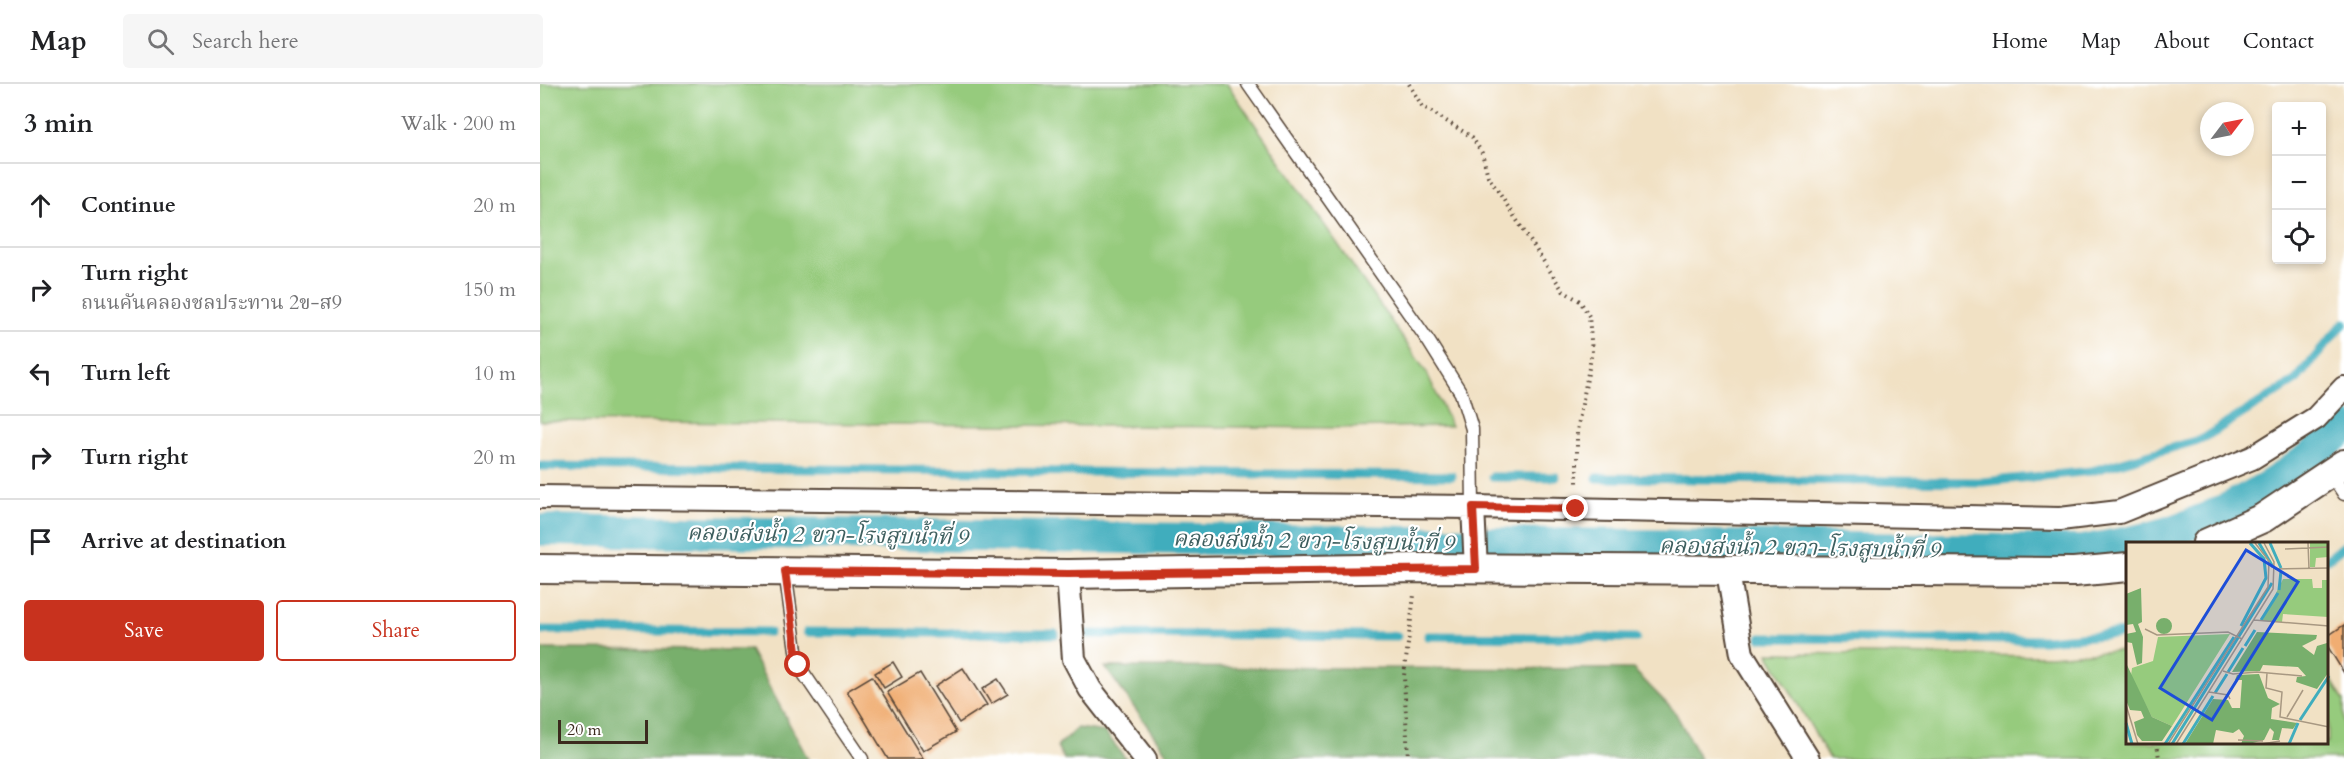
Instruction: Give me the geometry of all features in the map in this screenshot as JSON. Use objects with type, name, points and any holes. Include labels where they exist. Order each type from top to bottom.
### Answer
[{"type":"street","points":[[540,497],[1576,509],[2060,519],[2119,512],[2252,458],[2316,418],[2344,388]]},
{"type":"street","points":[[2209,542],[2263,518],[2340,477]]},
{"type":"street","points":[[1474,509],[1476,560]]},
{"type":"street","points":[[540,568],[1068,574],[1418,568],[1476,560],[1728,572],[2074,572],[2126,567]]},
{"type":"street","points":[[1728,572],[1742,654],[1808,759]]},
{"type":"street","points":[[1068,574],[1074,659],[1090,689],[1145,759]]},
{"type":"lane","points":[[1248,84],[1423,333],[1461,393],[1472,429],[1474,509]]},
{"type":"lane","points":[[785,571],[798,665],[862,759]]},
{"type":"path","points":[[1409,84],[1422,106],[1472,137],[1482,153],[1488,176],[1563,291],[1580,301],[1589,316],[1592,352],[1577,431],[1576,509]]},
{"type":"path","points":[[1408,759],[1404,676],[1418,568]]},
{"type":"path","points":[[2157,744],[2159,759]]},
{"type":"green space","points":[[540,84],[1227,84],[1427,373],[1451,426],[1333,428],[540,421]]},
{"type":"green space","points":[[540,649],[750,650],[808,759],[540,759]]},
{"type":"green space","points":[[2126,650],[2126,744],[2329,744],[2329,676],[2344,701],[2344,759],[1830,759],[1768,653],[2050,656]]},
{"type":"green space","points":[[1105,667],[1633,669],[1675,712],[1700,759],[1171,759]]},
{"type":"green space","points":[[1077,728],[1105,732],[1126,759],[1064,759],[1057,747]]},
{"type":"building","points":[[2344,625],[2344,673],[2329,649],[2329,635]]},
{"type":"building","points":[[893,662],[902,677],[884,688],[875,673]]},
{"type":"building","points":[[963,668],[987,705],[959,723],[935,686]]},
{"type":"building","points":[[920,673],[956,732],[923,751],[887,692]]},
{"type":"building","points":[[872,676],[923,759],[888,759],[847,691]]},
{"type":"building","points":[[998,679],[1008,694],[991,704],[982,689]]},
{"type":"waterway","points":[[1597,478],[1982,482],[2092,471],[2202,439],[2296,380],[2344,323]]},
{"type":"waterway","name":"คลองส่งน้ำ 2 ขวา-โรงสูบน้ำที่ 9","points":[[2130,542],[2184,527],[2234,505],[2281,478],[2344,428]]},
{"type":"waterway","points":[[540,466],[1452,476]]},
{"type":"waterway","points":[[1492,477],[1556,477]]},
{"type":"waterway","name":"คลองส่งน้ำ 2 ขวา-โรงสูบน้ำที่ 9","points":[[540,530],[2082,551],[2126,543]]},
{"type":"waterway","points":[[2329,558],[2344,546]]},
{"type":"waterway","points":[[540,630],[769,632]]},
{"type":"waterway","points":[[807,632],[1055,634]]},
{"type":"waterway","points":[[1761,638],[2044,640],[2126,633]]},
{"type":"waterway","points":[[1083,634],[1397,636]]},
{"type":"waterway","points":[[1428,636],[1636,638]]},
{"type":"route","points":[[798,665],[785,571],[1068,574],[1476,569],[1473,507],[1576,509]]}]
